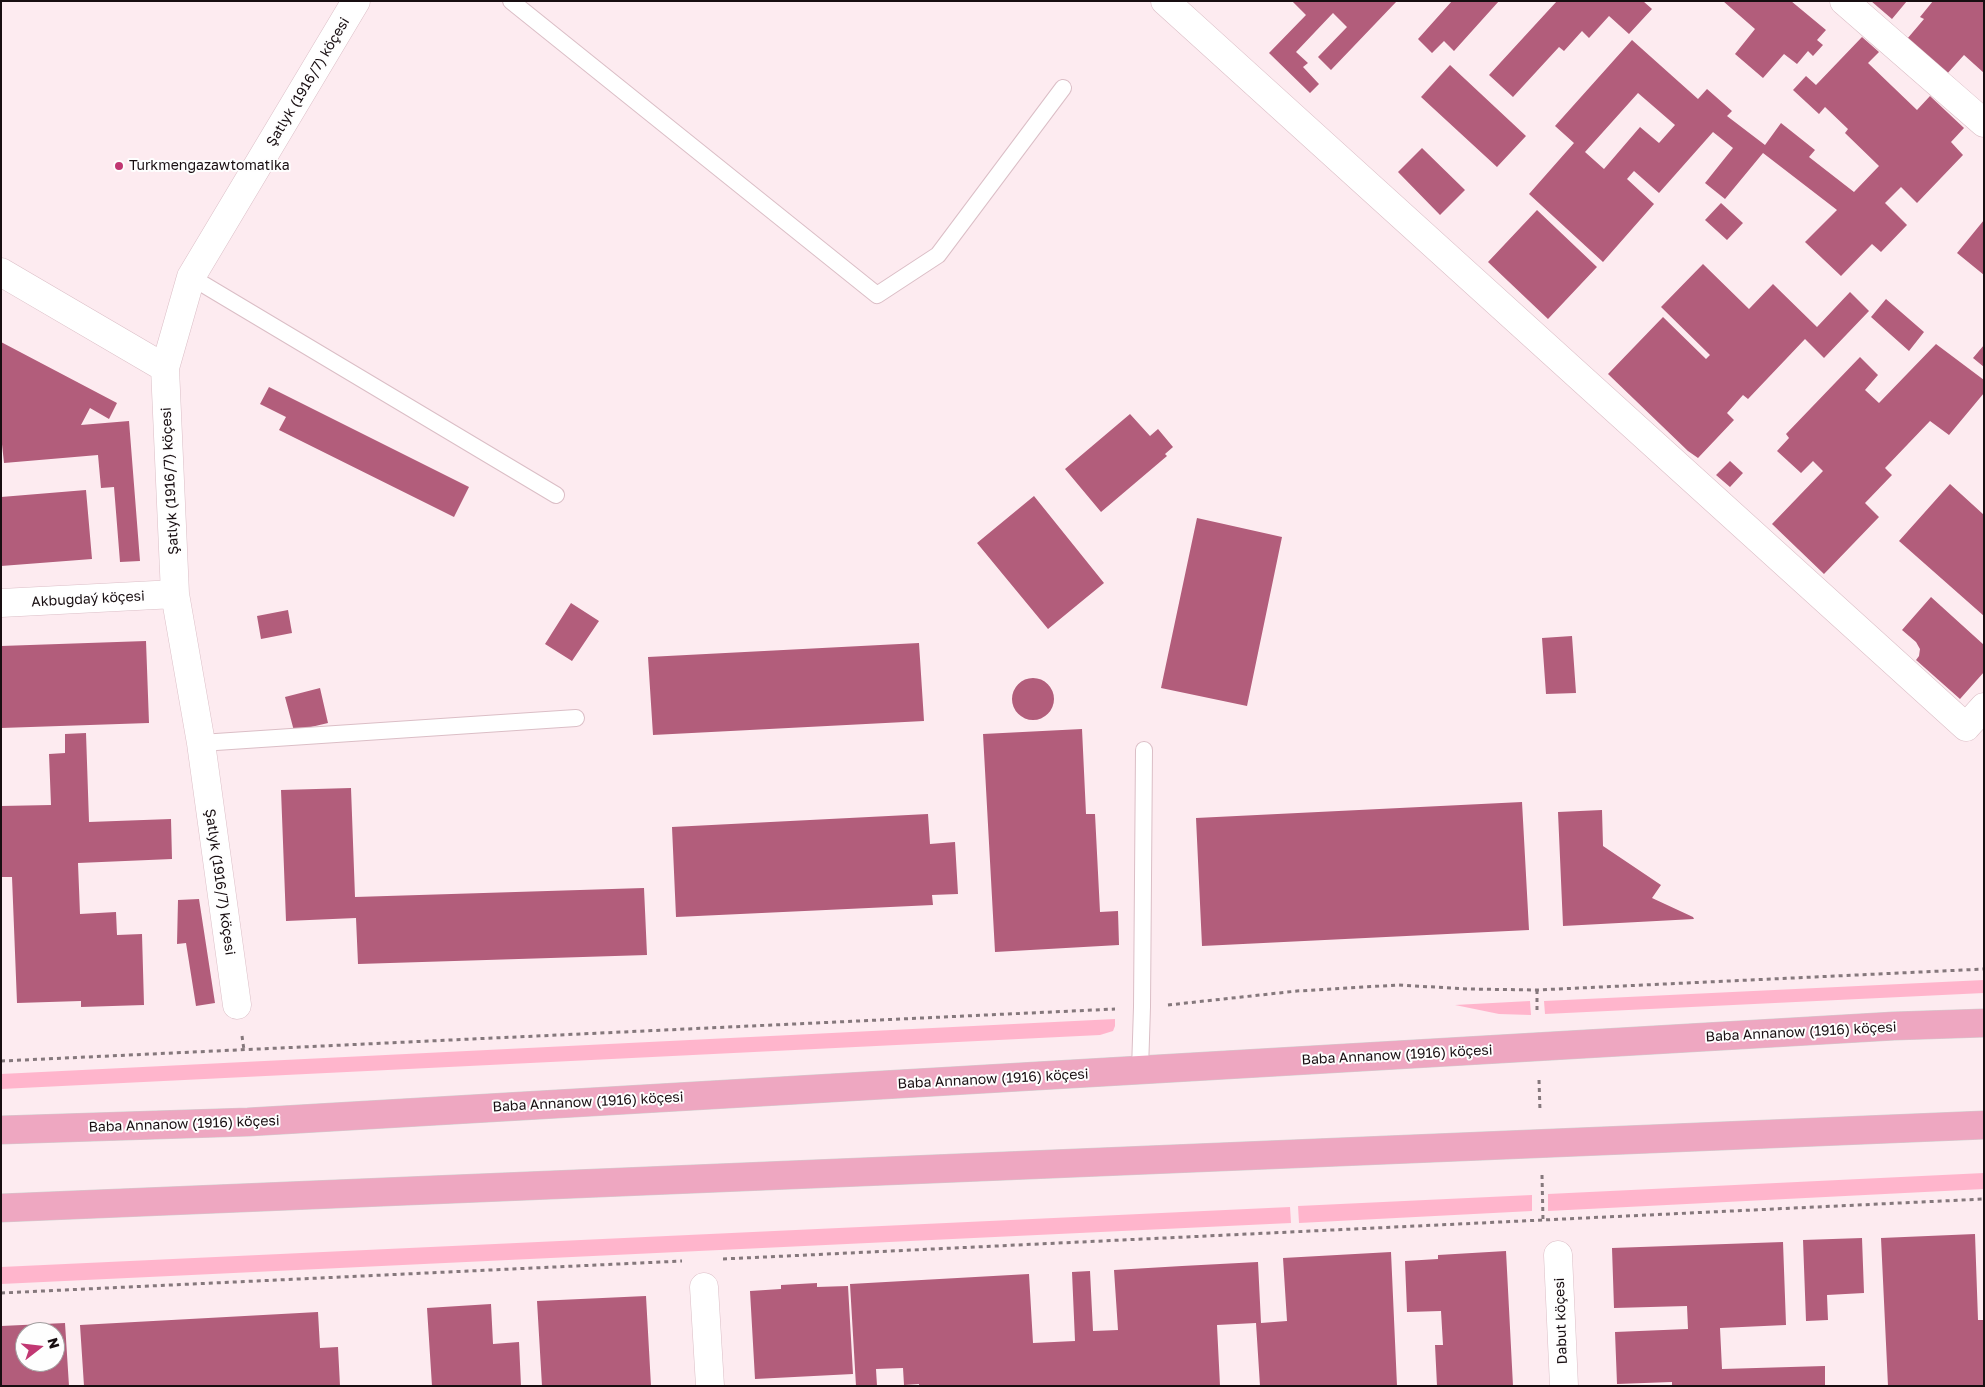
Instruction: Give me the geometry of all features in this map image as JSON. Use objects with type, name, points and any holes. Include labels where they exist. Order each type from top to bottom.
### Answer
[{"type":"main road","name":"Baba Annanow (1916) köçesi","points":[[1,1130],[258,1122],[1894,1026],[1984,1023]]},
{"type":"main road","points":[[1,1208],[727,1179],[1541,1142],[1984,1125]]},
{"type":"street","points":[[1165,1],[1966,727],[1984,707]]},
{"type":"street","points":[[1844,1],[1984,123]]},
{"type":"street","name":"Şatlyk (1916/7) köçesi","points":[[237,1005],[201,743],[175,594],[165,368],[191,278],[349,4]]},
{"type":"street","points":[[1,272],[165,368]]},
{"type":"street","name":"Akbugdaý köçesi","points":[[1,603],[175,594]]},
{"type":"street","name":"Dabut köçesi","points":[[1558,1255],[1564,1386]]},
{"type":"street","points":[[704,1287],[710,1386]]},
{"type":"lane","points":[[511,1],[877,295],[938,254],[1063,88]]},
{"type":"lane","points":[[191,278],[556,495]]},
{"type":"lane","points":[[201,743],[576,718]]},
{"type":"lane","points":[[1140,1070],[1144,750]]},
{"type":"path","points":[[1,1061],[1142,1007],[1297,991],[1398,985],[1537,990],[1984,968]]},
{"type":"path","points":[[1537,990],[1543,1220]]},
{"type":"path","points":[[722,1259],[1984,1199]]},
{"type":"path","points":[[1,1293],[683,1261]]},
{"type":"shaded area","points":[[1984,980],[1984,993],[1545,1014],[1544,1001]]},
{"type":"shaded area","points":[[1530,1001],[1531,1015],[1499,1014],[1455,1005]]},
{"type":"shaded area","points":[[1115,1019],[1113,1031],[1100,1035],[1,1089],[1,1074]]},
{"type":"shaded area","points":[[1984,1173],[1984,1189],[1548,1211],[1548,1194]]},
{"type":"shaded area","points":[[1532,1195],[1532,1211],[1299,1223],[1298,1206]]},
{"type":"shaded area","points":[[1290,1207],[1291,1223],[1,1284],[1,1267]]},
{"type":"building","points":[[1292,1],[1397,1],[1331,70],[1318,57],[1347,27],[1333,13],[1296,52],[1308,63],[1303,67],[1319,84],[1310,93],[1269,53],[1306,15]]},
{"type":"building","points":[[1452,1],[1499,1],[1454,51],[1444,41],[1432,53],[1418,39]]},
{"type":"building","points":[[1557,1],[1643,1],[1652,9],[1629,34],[1609,16],[1589,38],[1582,31],[1564,51],[1559,47],[1513,97],[1489,75]]},
{"type":"building","points":[[1723,1],[1791,1],[1826,30],[1817,40],[1823,45],[1813,56],[1808,51],[1797,64],[1784,54],[1763,78],[1735,54],[1755,29]]},
{"type":"building","points":[[1871,1],[1907,1],[1892,19]]},
{"type":"building","points":[[1933,1],[1984,1],[1984,73],[1964,55],[1946,75],[1907,39],[1924,19],[1920,17]]},
{"type":"building","points":[[1862,37],[1879,52],[1868,63],[1917,110],[1930,96],[1964,128],[1951,142],[1963,155],[1917,203],[1901,187],[1885,203],[1907,225],[1881,252],[1872,244],[1841,276],[1805,242],[1837,210],[1763,153],[1725,199],[1705,183],[1733,148],[1713,132],[1659,193],[1634,171],[1627,179],[1654,204],[1603,262],[1529,194],[1574,143],[1555,126],[1632,40],[1698,99],[1707,89],[1732,111],[1727,116],[1765,145],[1781,123],[1815,150],[1809,157],[1854,192],[1879,166],[1845,133],[1848,129],[1825,107],[1819,114],[1793,90],[1806,76],[1816,85]],"holes":[[[1638,93],[1675,125],[1659,143],[1640,127],[1604,169],[1585,152]]]},
{"type":"building","points":[[1450,65],[1526,136],[1497,167],[1421,97]]},
{"type":"building","points":[[1422,148],[1465,190],[1440,215],[1398,172]]},
{"type":"building","points":[[1721,203],[1743,223],[1727,240],[1705,220]]},
{"type":"building","points":[[1537,210],[1597,267],[1548,319],[1488,262]]},
{"type":"building","points":[[1984,220],[1984,275],[1957,253]]},
{"type":"building","points":[[1703,264],[1749,309],[1773,284],[1817,327],[1850,292],[1869,311],[1824,358],[1805,339],[1748,399],[1743,395],[1727,413],[1734,420],[1698,458],[1688,451],[1608,374],[1663,317],[1706,359],[1710,355],[1661,307]]},
{"type":"building","points":[[1886,299],[1924,332],[1909,351],[1871,317]]},
{"type":"building","points":[[1,342],[117,403],[109,419],[90,408],[81,425],[129,421],[140,561],[120,562],[114,487],[101,488],[98,455],[4,463],[1,435]]},
{"type":"building","points":[[1936,344],[1984,380],[1984,393],[1949,435],[1930,421],[1885,468],[1892,475],[1865,503],[1879,517],[1824,574],[1772,524],[1823,471],[1813,461],[1801,473],[1777,451],[1789,438],[1786,434],[1860,357],[1878,375],[1865,390],[1879,403]]},
{"type":"building","points":[[1984,345],[1984,367],[1973,358]]},
{"type":"building","points":[[269,387],[469,487],[454,517],[279,430],[286,417],[260,404]]},
{"type":"building","points":[[1130,414],[1150,436],[1158,429],[1173,447],[1165,454],[1167,456],[1101,512],[1065,469]]},
{"type":"building","points":[[1730,461],[1743,473],[1730,487],[1716,475]]},
{"type":"building","points":[[1950,484],[1984,515],[1984,616],[1899,541]]},
{"type":"building","points":[[86,490],[92,559],[1,566],[1,497]]},
{"type":"building","points":[[1034,496],[1104,583],[1048,629],[977,543]]},
{"type":"building","points":[[1197,518],[1282,537],[1247,706],[1161,688]]},
{"type":"building","points":[[1931,597],[1984,645],[1984,672],[1960,699],[1916,660],[1920,649],[1916,642],[1902,630]]},
{"type":"building","points":[[571,603],[599,621],[572,661],[545,644]]},
{"type":"building","points":[[288,610],[292,633],[261,639],[257,616]]},
{"type":"building","points":[[1572,636],[1576,693],[1546,694],[1542,638]]},
{"type":"building","points":[[146,641],[149,723],[1,728],[1,646]]},
{"type":"building","points":[[919,643],[924,721],[653,735],[648,657]]},
{"type":"building","points":[[1033,678],[1048,684],[1054,699],[1048,714],[1033,720],[1018,714],[1012,699],[1018,684]]},
{"type":"building","points":[[320,688],[328,723],[294,731],[285,697]]},
{"type":"building","points":[[1082,729],[1086,814],[1095,814],[1100,912],[1118,911],[1119,945],[995,952],[983,734]]},
{"type":"building","points":[[86,733],[89,822],[171,819],[172,859],[78,863],[80,914],[116,912],[117,935],[142,934],[144,1005],[81,1007],[81,1001],[17,1003],[12,877],[1,877],[1,806],[51,805],[49,754],[65,753],[65,734]]},
{"type":"building","points":[[351,788],[355,897],[644,888],[647,955],[358,964],[356,918],[286,921],[281,790]]},
{"type":"building","points":[[1522,802],[1529,930],[1202,946],[1196,818]]},
{"type":"building","points":[[1602,810],[1603,846],[1661,885],[1652,898],[1694,919],[1563,926],[1558,812]]},
{"type":"building","points":[[928,814],[930,844],[955,842],[958,894],[932,895],[933,905],[676,917],[672,827]]},
{"type":"building","points":[[199,899],[215,1003],[196,1006],[186,943],[177,944],[178,900]]},
{"type":"building","points":[[1975,1234],[1978,1320],[1984,1320],[1984,1386],[1888,1386],[1881,1238]]},
{"type":"building","points":[[1862,1238],[1864,1293],[1827,1295],[1828,1320],[1806,1321],[1803,1240]]},
{"type":"building","points":[[1783,1242],[1786,1325],[1720,1328],[1722,1369],[1825,1366],[1825,1386],[1672,1386],[1672,1382],[1617,1384],[1615,1332],[1688,1329],[1687,1306],[1614,1308],[1612,1248]]},
{"type":"building","points":[[1506,1251],[1513,1386],[1437,1386],[1435,1345],[1443,1345],[1441,1311],[1407,1312],[1405,1261],[1438,1259],[1438,1255]]},
{"type":"building","points":[[1391,1252],[1397,1386],[1260,1386],[1256,1323],[1217,1325],[1220,1386],[919,1386],[919,1384],[904,1385],[903,1368],[876,1369],[877,1386],[856,1386],[850,1284],[1029,1274],[1033,1343],[1075,1341],[1072,1272],[1090,1271],[1093,1331],[1118,1330],[1114,1270],[1258,1262],[1261,1323],[1287,1321],[1283,1258]]},
{"type":"building","points":[[817,1283],[817,1287],[848,1286],[853,1374],[755,1379],[750,1291],[781,1289],[781,1285]]},
{"type":"building","points":[[646,1296],[651,1386],[542,1386],[537,1301]]},
{"type":"building","points":[[491,1304],[493,1344],[519,1342],[521,1386],[432,1386],[427,1308]]},
{"type":"building","points":[[318,1312],[320,1348],[338,1347],[340,1386],[84,1386],[80,1325]]},
{"type":"building","points":[[65,1323],[69,1386],[1,1386],[1,1326],[15,1325],[15,1372],[65,1372]]},
{"type":"place","name":"Turkmengazawtomatika","points":[[119,166]]}]
